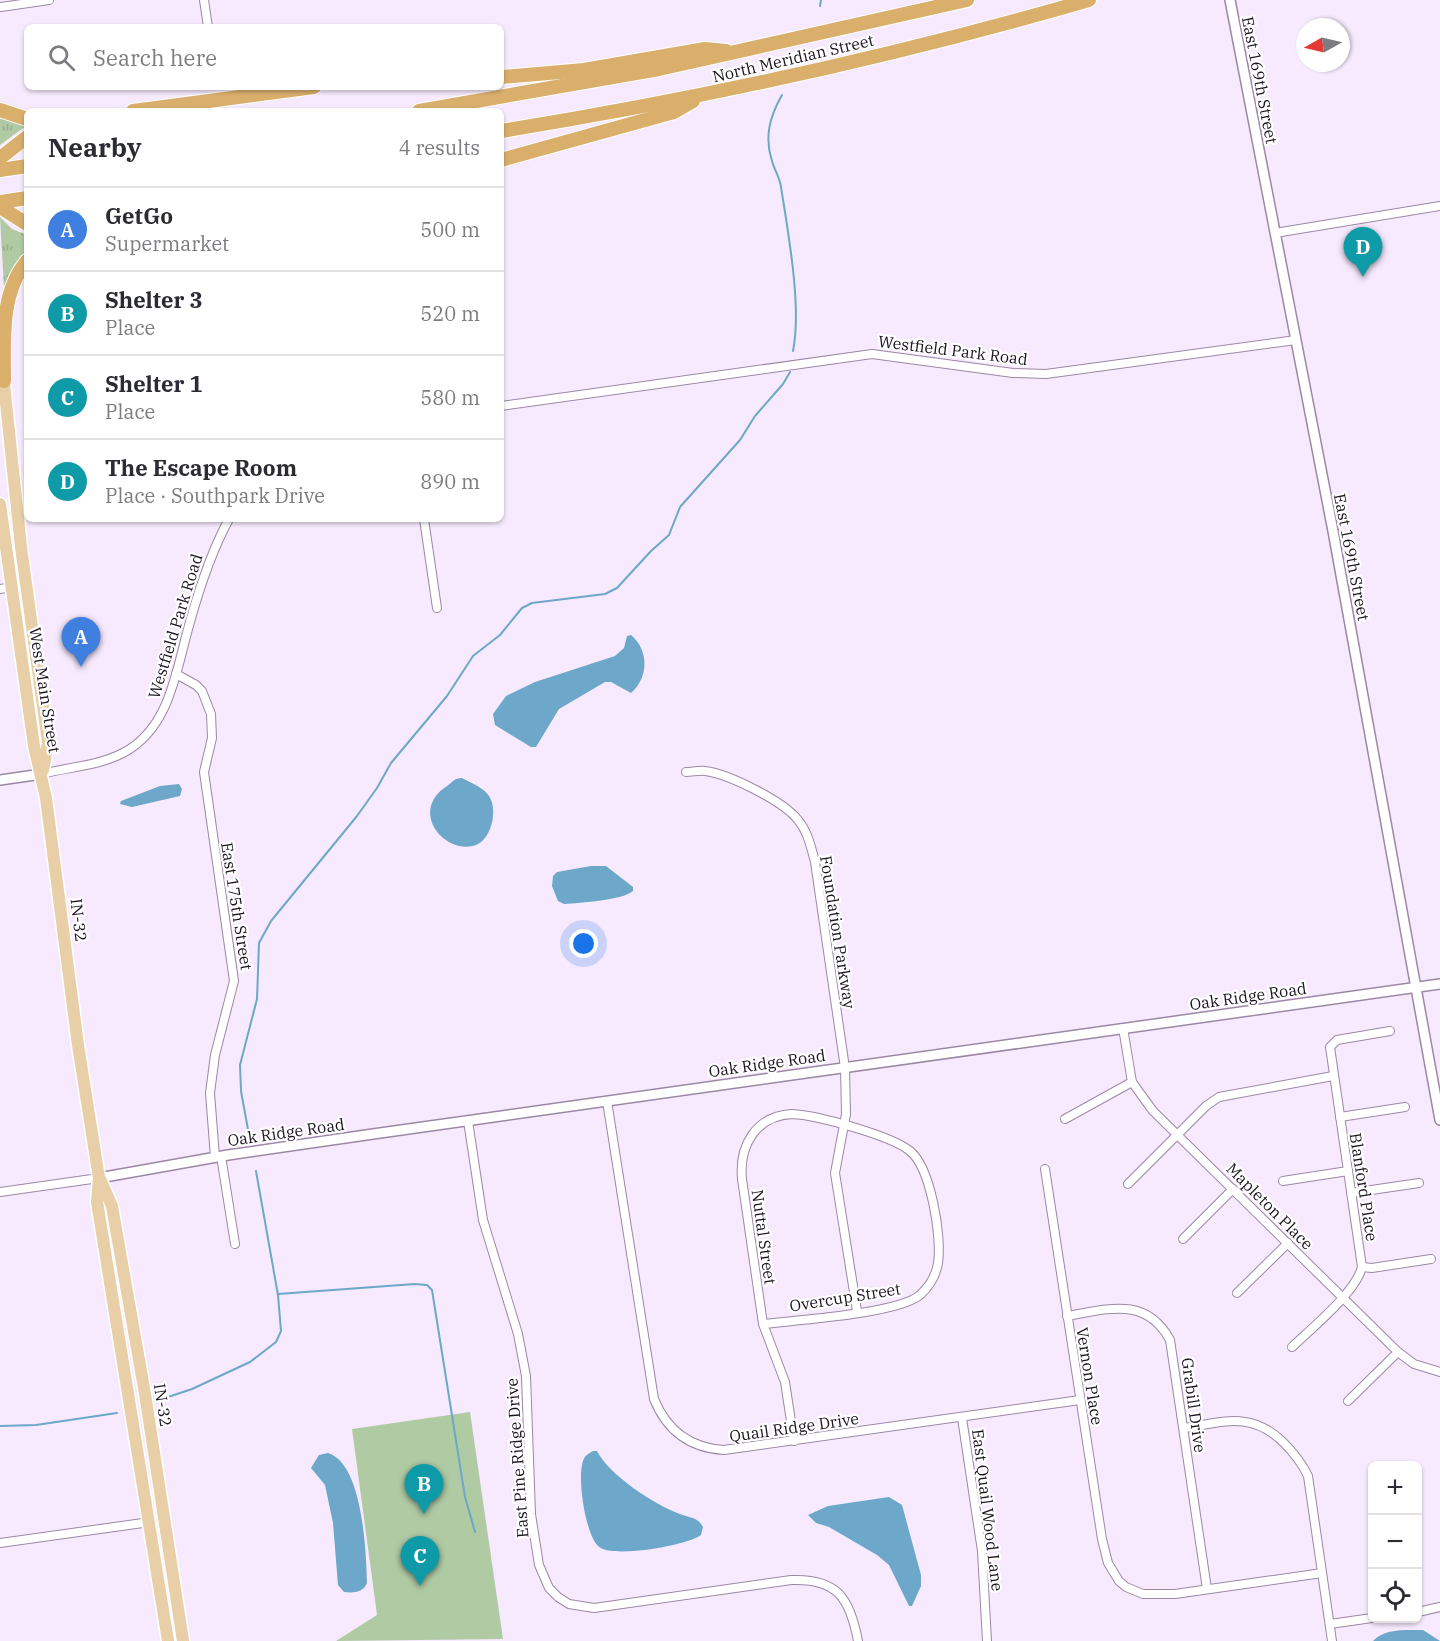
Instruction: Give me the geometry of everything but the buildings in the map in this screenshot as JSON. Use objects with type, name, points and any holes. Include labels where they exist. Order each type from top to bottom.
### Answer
[{"type":"highway","name":"North Meridian Street","points":[[437,108],[579,85],[737,53],[967,0]]},
{"type":"highway","name":"North Meridian Street","points":[[504,130],[702,96],[903,50],[1089,0]]},
{"type":"highway","points":[[504,77],[584,70],[705,49],[737,53]]},
{"type":"highway","points":[[156,108],[291,90]]},
{"type":"highway","points":[[504,159],[674,112],[702,96]]},
{"type":"highway","points":[[0,110],[24,117]]},
{"type":"highway","points":[[0,158],[24,139]]},
{"type":"highway","points":[[0,170],[24,166]]},
{"type":"highway","points":[[0,202],[24,198]]},
{"type":"highway","points":[[0,207],[24,222]]},
{"type":"highway","points":[[4,381],[6,300],[11,282],[24,265]]},
{"type":"main road","name":"West Main Street","points":[[0,345],[21,547],[48,743],[42,774]]},
{"type":"main road","name":"West Main Street","points":[[0,504],[6,588],[34,746],[42,774]]},
{"type":"main road","name":"IN-32","points":[[42,774],[78,1045],[99,1178],[97,1202],[168,1641]]},
{"type":"main road","name":"IN-32","points":[[99,1178],[111,1200],[145,1394],[183,1641]]},
{"type":"street","points":[[1,7],[49,0]]},
{"type":"street","points":[[204,0],[208,24]]},
{"type":"street","name":"East 169th Street","points":[[1230,0],[1418,988],[1440,1120]]},
{"type":"street","points":[[1275,233],[1440,206]]},
{"type":"street","name":"Westfield Park Road","points":[[504,406],[872,354],[1013,373],[1046,374],[1296,340]]},
{"type":"street","name":"Westfield Park Road","points":[[42,774],[99,762],[130,749],[158,721],[169,698],[209,561],[228,522]]},
{"type":"street","points":[[424,522],[437,608]]},
{"type":"street","name":"East 175th Street","points":[[176,674],[202,691],[211,714],[212,738],[204,772],[234,981],[215,1054],[210,1093],[218,1157],[236,1244]]},
{"type":"street","name":"Foundation Parkway","points":[[686,772],[703,771],[726,777],[773,801],[793,814],[809,838],[815,862],[845,1068],[847,1105],[835,1180],[857,1311]]},
{"type":"street","points":[[0,780],[42,774]]},
{"type":"street","name":"Oak Ridge Road","points":[[99,1178],[218,1157],[1440,984]]},
{"type":"street","name":"Mapleton Place","points":[[1123,1028],[1132,1082],[1145,1102],[1398,1352],[1414,1364],[1440,1372]]},
{"type":"street","name":"Blanford Place","points":[[1292,1347],[1342,1296],[1362,1267],[1330,1051],[1334,1041],[1390,1031]]},
{"type":"street","points":[[1128,1184],[1206,1106],[1225,1094],[1333,1076]]},
{"type":"street","points":[[1065,1119],[1132,1082]]},
{"type":"street","name":"Quail Ridge Drive","points":[[606,1101],[654,1399],[658,1410],[678,1435],[704,1447],[724,1450],[1080,1400]]},
{"type":"street","points":[[1340,1118],[1405,1107]]},
{"type":"street","name":"Nuttal Street","points":[[794,1441],[785,1382],[763,1324],[741,1160],[745,1146],[756,1130],[776,1116],[802,1115],[844,1126]]},
{"type":"street","name":"East Pine Ridge Drive","points":[[468,1121],[483,1220],[518,1334],[526,1376],[531,1514],[539,1565],[549,1588],[569,1604],[594,1608],[791,1580],[816,1581],[839,1593],[848,1604],[858,1641]]},
{"type":"street","name":"Overcup Street","points":[[763,1324],[893,1306],[918,1297],[935,1274],[938,1250],[928,1181],[916,1157],[896,1141],[844,1126]]},
{"type":"street","name":"Vernon Place","points":[[1045,1169],[1105,1553],[1112,1572],[1121,1583],[1134,1591],[1154,1596],[1207,1589]]},
{"type":"street","points":[[1283,1181],[1348,1171]]},
{"type":"street","points":[[0,1192],[99,1178]]},
{"type":"street","points":[[1351,1193],[1419,1183]]},
{"type":"street","points":[[1183,1239],[1233,1188]]},
{"type":"street","points":[[1237,1293],[1288,1243]]},
{"type":"street","points":[[1362,1267],[1372,1268],[1431,1259]]},
{"type":"street","name":"Grabill Drive","points":[[1067,1316],[1127,1308],[1149,1315],[1159,1322],[1171,1345],[1207,1589]]},
{"type":"street","points":[[1348,1401],[1398,1352]]},
{"type":"street","name":"East Quail Wood Lane","points":[[962,1418],[982,1551],[987,1641]]},
{"type":"street","points":[[1184,1428],[1248,1421],[1268,1429],[1301,1461],[1308,1476],[1332,1641]]},
{"type":"street","points":[[0,1543],[150,1522]]},
{"type":"street","points":[[1207,1589],[1322,1573]]},
{"type":"street","points":[[1422,1611],[1440,1607]]},
{"type":"street","points":[[1330,1624],[1368,1619]]},
{"type":"green space","points":[[0,118],[24,125],[24,127],[0,145]]},
{"type":"green space","points":[[0,217],[12,229],[24,234],[24,258],[11,272],[4,288]]},
{"type":"green space","points":[[470,1412],[503,1639],[336,1641],[377,1615],[352,1429]]},
{"type":"water","points":[[631,635],[637,641],[644,656],[644,672],[637,687],[631,693],[611,682],[605,682],[559,709],[536,747],[531,747],[495,725],[493,714],[506,696],[535,682],[615,656],[624,648],[627,636]]},
{"type":"water","points":[[462,778],[486,793],[493,808],[492,823],[486,837],[476,845],[464,847],[443,838],[435,829],[431,819],[431,807],[436,796],[454,780]]},
{"type":"water","points":[[179,784],[182,789],[180,796],[132,807],[120,804],[121,801],[160,786]]},
{"type":"water","points":[[591,866],[606,866],[633,887],[633,891],[620,897],[601,900],[564,904],[558,901],[552,886],[553,876],[557,872]]},
{"type":"water","points":[[593,1451],[597,1451],[612,1470],[646,1496],[670,1510],[699,1521],[703,1527],[701,1535],[680,1543],[648,1550],[617,1551],[605,1550],[598,1546],[593,1539],[586,1518],[581,1479],[584,1459]]},
{"type":"water","points":[[328,1453],[340,1460],[349,1473],[360,1510],[367,1583],[357,1592],[344,1592],[338,1585],[333,1523],[325,1485],[311,1468],[319,1455]]},
{"type":"water","points":[[889,1497],[902,1505],[921,1575],[921,1586],[912,1606],[909,1606],[889,1565],[877,1555],[829,1527],[816,1523],[808,1515],[828,1506]]},
{"type":"water","points":[[1423,1630],[1440,1641],[1373,1641],[1389,1632]]},
{"type":"waterway","points":[[820,6],[821,0]]},
{"type":"waterway","points":[[782,95],[771,119],[768,144],[780,184],[793,269],[796,313],[793,351]]},
{"type":"waterway","points":[[249,1135],[241,1091],[240,1065],[257,999],[259,943],[271,921],[357,816],[391,763],[447,696],[473,656],[500,635],[522,608],[532,603],[605,594],[617,588],[669,535],[680,507],[740,440],[755,416],[783,384],[790,372]]},
{"type":"waterway","points":[[165,1398],[192,1389],[250,1362],[276,1342],[281,1331],[278,1295],[256,1171]]},
{"type":"waterway","points":[[278,1294],[415,1284],[427,1285],[432,1290],[465,1497],[475,1532]]},
{"type":"waterway","points":[[0,1426],[36,1425],[117,1413]]},
{"type":"place","name":"The Escape Room","points":[[1363,277]]},
{"type":"place","name":"GetGo","points":[[81,667]]},
{"type":"place","name":"Shelter 3","points":[[424,1514]]},
{"type":"place","name":"Shelter 1","points":[[420,1586]]}]
